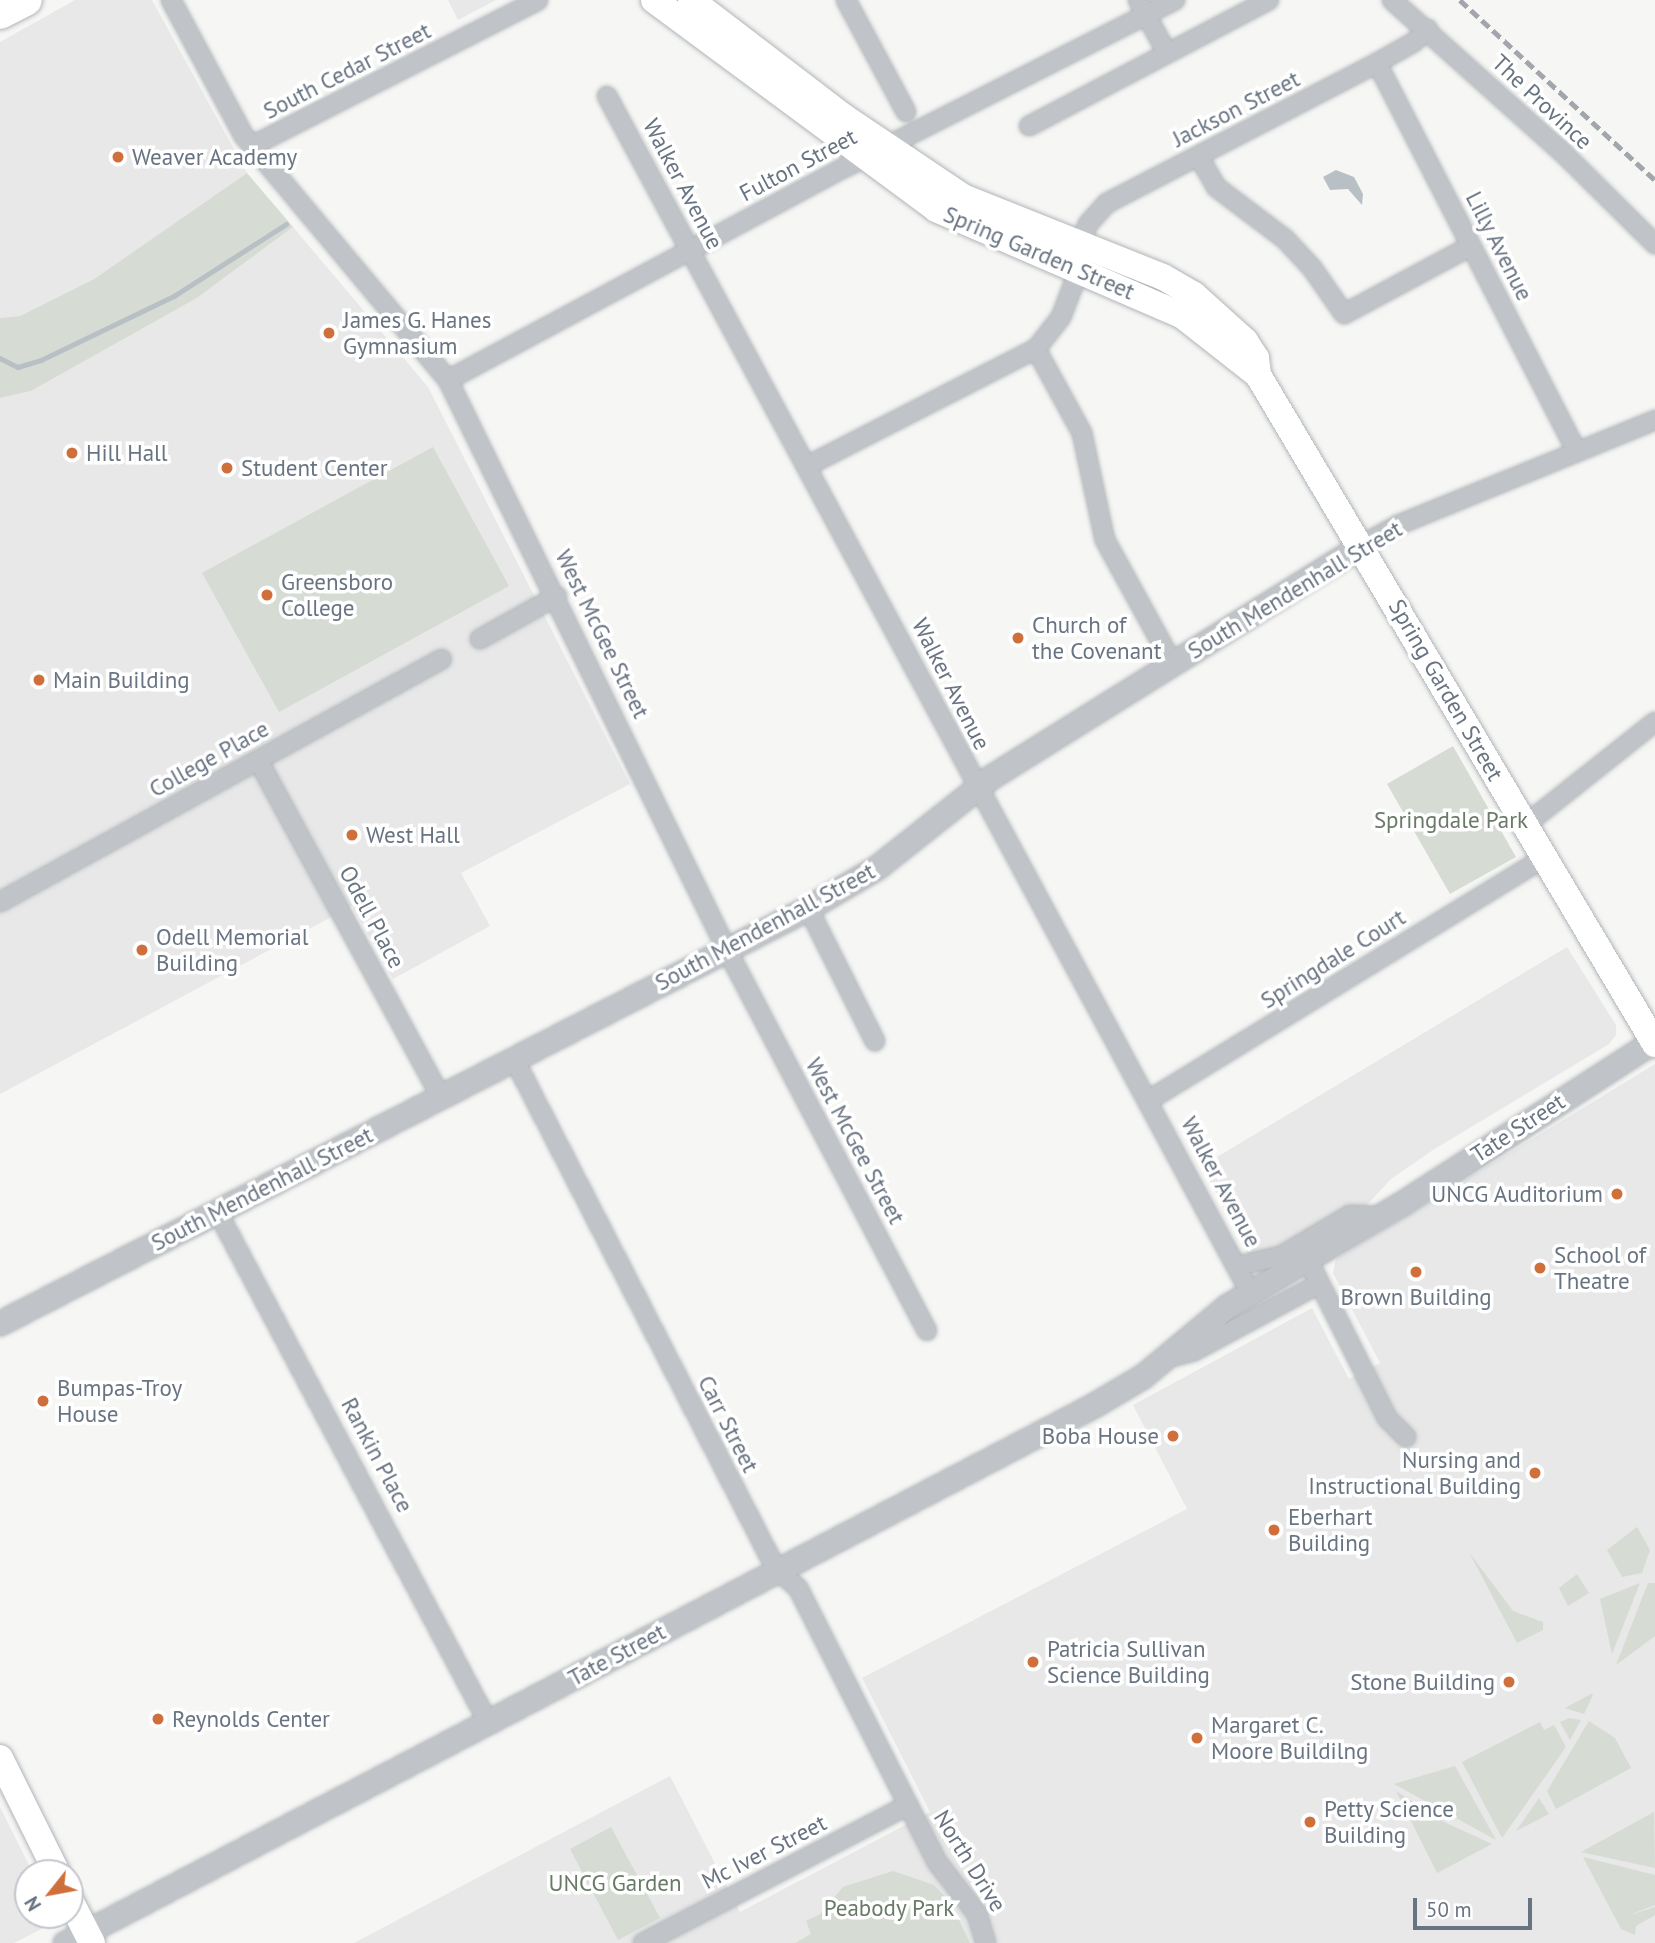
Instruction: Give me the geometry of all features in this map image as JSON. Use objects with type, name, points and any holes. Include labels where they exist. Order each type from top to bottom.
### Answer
[{"type":"main road","points":[[0,14],[27,0]]},
{"type":"main road","name":"Spring Garden Street","points":[[654,0],[876,152],[1079,258],[1163,277],[1194,295],[1245,341],[1256,358],[1258,375],[1362,545],[1525,825],[1542,859],[1655,1042]]},
{"type":"main road","name":"Spring Garden Street","points":[[691,0],[876,152]]},
{"type":"main road","points":[[0,1758],[50,1859]]},
{"type":"street","name":"West McGee Street","points":[[171,0],[252,146],[448,380],[557,596],[727,950],[927,1331]]},
{"type":"street","name":"South Cedar Street","points":[[252,146],[538,0]]},
{"type":"street","points":[[846,0],[906,112]]},
{"type":"street","name":"Fulton Street","points":[[448,380],[1142,7],[1175,0]]},
{"type":"street","points":[[1029,127],[1269,0]]},
{"type":"street","name":"The Province","points":[[1392,0],[1428,29],[1655,244]]},
{"type":"street","points":[[1142,7],[1167,53]]},
{"type":"street","name":"Jackson Street","points":[[1036,349],[1060,317],[1088,224],[1107,203],[1414,43],[1428,29]]},
{"type":"street","name":"Lilly Avenue","points":[[1377,63],[1577,452]]},
{"type":"street","name":"Walker Avenue","points":[[607,96],[809,465],[1251,1294]]},
{"type":"street","points":[[1199,157],[1216,187],[1285,239],[1312,268],[1344,314],[1471,246]]},
{"type":"street","points":[[809,465],[1036,349],[1082,433],[1105,540],[1173,664]]},
{"type":"street","name":"South Mendenhall Street","points":[[0,1324],[808,908],[877,869],[979,788],[1362,545],[1398,525],[1655,420]]},
{"type":"street","points":[[480,639],[557,596]]},
{"type":"street","name":"College Place","points":[[0,902],[442,659]]},
{"type":"street","points":[[1525,825],[1655,722]]},
{"type":"street","name":"Odell Place","points":[[258,760],[441,1097]]},
{"type":"street","name":"Springdale Court","points":[[1149,1100],[1542,859]]},
{"type":"street","points":[[808,908],[875,1041]]},
{"type":"street","name":"Tate Street","points":[[81,1939],[776,1569],[1094,1405],[1164,1360],[1194,1331],[1251,1294],[1655,1042]]},
{"type":"street","name":"Carr Street","points":[[514,1059],[776,1569],[798,1588],[908,1805]]},
{"type":"street","name":"Rankin Place","points":[[217,1211],[489,1724]]},
{"type":"street","name":"Tate Street","points":[[1237,1266],[1281,1256],[1350,1215],[1380,1216]]},
{"type":"street","points":[[1308,1260],[1387,1418],[1406,1437]]},
{"type":"street","name":"Tate Street","points":[[1164,1360],[1194,1351],[1319,1284]]},
{"type":"street","name":"Mc Iver Street","points":[[643,1943],[908,1805]]},
{"type":"street","name":"North Drive","points":[[908,1805],[937,1862],[977,1914],[986,1943]]},
{"type":"shaded area","name":"Weaver Academy","points":[[75,0],[152,0],[247,173],[94,279],[20,316],[0,318],[0,42]]},
{"type":"shaded area","points":[[448,0],[496,0],[458,20]]},
{"type":"shaded area","points":[[1336,170],[1354,177],[1363,194],[1362,205],[1348,189],[1330,190],[1323,177]]},
{"type":"shaded area","name":"Greensboro College","points":[[293,227],[428,387],[630,784],[461,873],[490,926],[393,979],[352,906],[0,1094],[0,398],[31,391],[197,298]]},
{"type":"shaded area","points":[[1567,947],[1616,1025],[1616,1035],[1609,1044],[1433,1150],[1391,1179],[1352,1221],[1258,1273],[1202,1166]]},
{"type":"shaded area","points":[[1655,1064],[1655,1943],[354,1943],[670,1776],[740,1912],[930,1812],[862,1678],[1187,1509],[1133,1405],[1312,1308],[1349,1379],[1380,1363],[1333,1273],[1336,1259]]},
{"type":"shaded area","points":[[0,1807],[26,1859],[14,1859],[14,1929],[41,1929],[14,1943],[0,1943]]},
{"type":"green space","points":[[247,173],[293,227],[197,298],[31,391],[0,398],[0,318],[20,316],[94,279]]},
{"type":"green space","points":[[433,447],[509,586],[279,712],[202,573]]},
{"type":"green space","name":"Springdale Park","points":[[1453,746],[1516,857],[1450,894],[1387,784]]},
{"type":"green space","points":[[1637,1527],[1650,1550],[1642,1573],[1622,1577],[1607,1550]]},
{"type":"green space","points":[[1469,1552],[1513,1611],[1543,1622],[1543,1630],[1517,1643]]},
{"type":"green space","points":[[1577,1574],[1589,1593],[1568,1606],[1559,1588]]},
{"type":"green space","points":[[1640,1583],[1612,1654],[1600,1599]]},
{"type":"green space","points":[[1648,1583],[1655,1583],[1655,1636],[1616,1665]]},
{"type":"green space","points":[[1591,1694],[1593,1695],[1584,1714],[1565,1708]]},
{"type":"green space","points":[[1569,1718],[1581,1720],[1570,1740],[1560,1722]]},
{"type":"green space","points":[[1589,1721],[1615,1738],[1631,1768],[1556,1809],[1547,1791]]},
{"type":"green space","points":[[1540,1722],[1544,1730],[1554,1725],[1566,1747],[1502,1838],[1462,1762]]},
{"type":"green space","points":[[1455,1766],[1496,1840],[1394,1784]]},
{"type":"green space","points":[[1396,1791],[1444,1822],[1492,1844],[1437,1873]]},
{"type":"green space","points":[[1539,1798],[1549,1814],[1516,1831]]},
{"type":"green space","points":[[1654,1812],[1655,1868],[1581,1852]]},
{"type":"green space","name":"UNCG Garden","points":[[611,1827],[660,1918],[618,1940],[570,1849]]},
{"type":"green space","points":[[1583,1857],[1655,1875],[1655,1905],[1627,1916],[1655,1907],[1655,1915],[1636,1926],[1635,1935],[1621,1929]]},
{"type":"green space","name":"Peabody Park","points":[[893,1871],[934,1885],[951,1903],[970,1943],[795,1943],[811,1934],[806,1921],[820,1914],[843,1887]]},
{"type":"waterway","points":[[0,358],[18,367],[41,360],[174,296],[286,224]]},
{"type":"railway","points":[[1460,0],[1655,180]]},
{"type":"place","name":"Weaver Academy","points":[[118,157]]},
{"type":"place","name":"James G. Hanes Gymnasium","points":[[329,333]]},
{"type":"place","name":"Hill Hall","points":[[72,453]]},
{"type":"place","name":"Student Center","points":[[227,468]]},
{"type":"place","name":"Greensboro College","points":[[267,595]]},
{"type":"place","name":"Church of the Covenant","points":[[1018,638]]},
{"type":"place","name":"Main Building","points":[[39,680]]},
{"type":"place","name":"West Hall","points":[[352,835]]},
{"type":"place","name":"Odell Memorial Building","points":[[142,950]]},
{"type":"place","name":"UNCG Auditorium","points":[[1617,1194]]},
{"type":"place","name":"School of Theatre","points":[[1540,1268]]},
{"type":"place","name":"Brown Building","points":[[1416,1272]]},
{"type":"place","name":"Bumpas-Troy House","points":[[43,1401]]},
{"type":"place","name":"Boba House","points":[[1173,1436]]},
{"type":"place","name":"Nursing and Instructional Building","points":[[1535,1473]]},
{"type":"place","name":"Eberhart Building","points":[[1274,1530]]},
{"type":"place","name":"Patricia Sullivan Science Building","points":[[1033,1662]]},
{"type":"place","name":"Stone Building","points":[[1509,1682]]},
{"type":"place","name":"Reynolds Center","points":[[158,1719]]},
{"type":"place","name":"Margaret C. Moore Buildilng","points":[[1197,1738]]},
{"type":"place","name":"Petty Science Building","points":[[1310,1822]]}]
